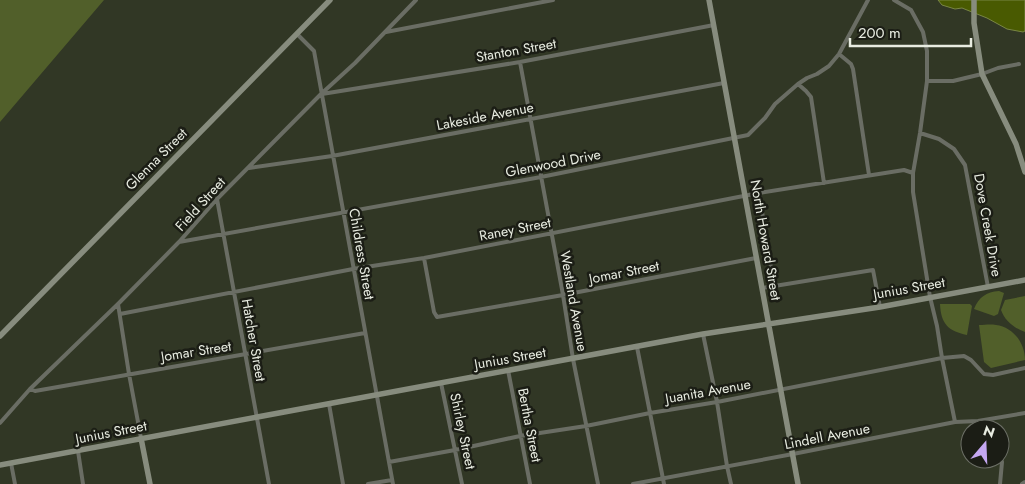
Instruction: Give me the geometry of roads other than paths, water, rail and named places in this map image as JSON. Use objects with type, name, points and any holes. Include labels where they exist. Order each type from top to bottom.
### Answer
[{"type":"street","name":"Glenna Street","points":[[0,336],[330,0]]},
{"type":"street","name":"Field Street","points":[[0,423],[30,389],[118,304],[179,242],[217,199],[416,0]]},
{"type":"street","points":[[385,32],[553,0]]},
{"type":"street","name":"North Howard Street","points":[[709,0],[798,484]]},
{"type":"street","name":"Glenwood Drive","points":[[179,242],[541,177],[748,135],[765,118],[775,104],[798,84],[829,66],[839,54],[868,0]]},
{"type":"street","points":[[894,0],[911,10],[923,32],[927,51],[926,81],[913,173],[913,192],[930,297],[955,422]]},
{"type":"street","points":[[974,0],[974,23],[982,74],[1016,144],[1025,172]]},
{"type":"street","name":"Stanton Street","points":[[321,94],[520,62],[714,25]]},
{"type":"street","name":"Childress Street","points":[[297,34],[314,51],[392,482]]},
{"type":"street","points":[[839,54],[851,64],[853,69],[869,175]]},
{"type":"street","name":"Westland Avenue","points":[[520,62],[573,359],[598,484]]},
{"type":"street","points":[[926,81],[952,82],[998,68],[1019,64]]},
{"type":"street","name":"Lakeside Avenue","points":[[248,168],[332,156],[724,83]]},
{"type":"street","points":[[798,84],[811,97],[824,183]]},
{"type":"street","name":"Dove Creek Drive","points":[[920,133],[939,139],[954,149],[966,165],[988,287]]},
{"type":"street","name":"Raney Street","points":[[120,314],[353,269],[424,258],[551,234],[759,193],[904,170],[913,173]]},
{"type":"street","points":[[759,193],[774,286]]},
{"type":"street","name":"Hatcher Street","points":[[217,199],[269,484]]},
{"type":"street","name":"Jomar Street","points":[[424,258],[434,312],[437,317],[563,296],[756,258]]},
{"type":"street","points":[[762,288],[873,270],[880,307]]},
{"type":"street","name":"Junius Street","points":[[0,465],[703,334],[880,307],[1025,280]]},
{"type":"street","points":[[118,304],[150,484]]},
{"type":"street","name":"Jomar Street","points":[[30,389],[35,390],[365,333]]},
{"type":"street","points":[[703,334],[731,484]]},
{"type":"street","points":[[638,347],[664,484]]},
{"type":"street","name":"Juanita Avenue","points":[[389,462],[520,436],[717,402],[942,358],[964,356],[971,360],[984,374],[993,375],[1025,368]]},
{"type":"street","name":"Bertha Street","points":[[508,370],[530,484]]},
{"type":"street","name":"Shirley Street","points":[[441,383],[462,484]]},
{"type":"street","points":[[329,404],[343,484]]},
{"type":"street","name":"Lindell Avenue","points":[[990,419],[1025,413]]},
{"type":"street","name":"Lindell Avenue","points":[[633,484],[960,422]]},
{"type":"street","points":[[78,451],[83,484]]},
{"type":"street","points":[[11,463],[15,484]]},
{"type":"street","points":[[1000,484],[1001,469]]},
{"type":"street","points":[[368,484],[392,482]]}]
